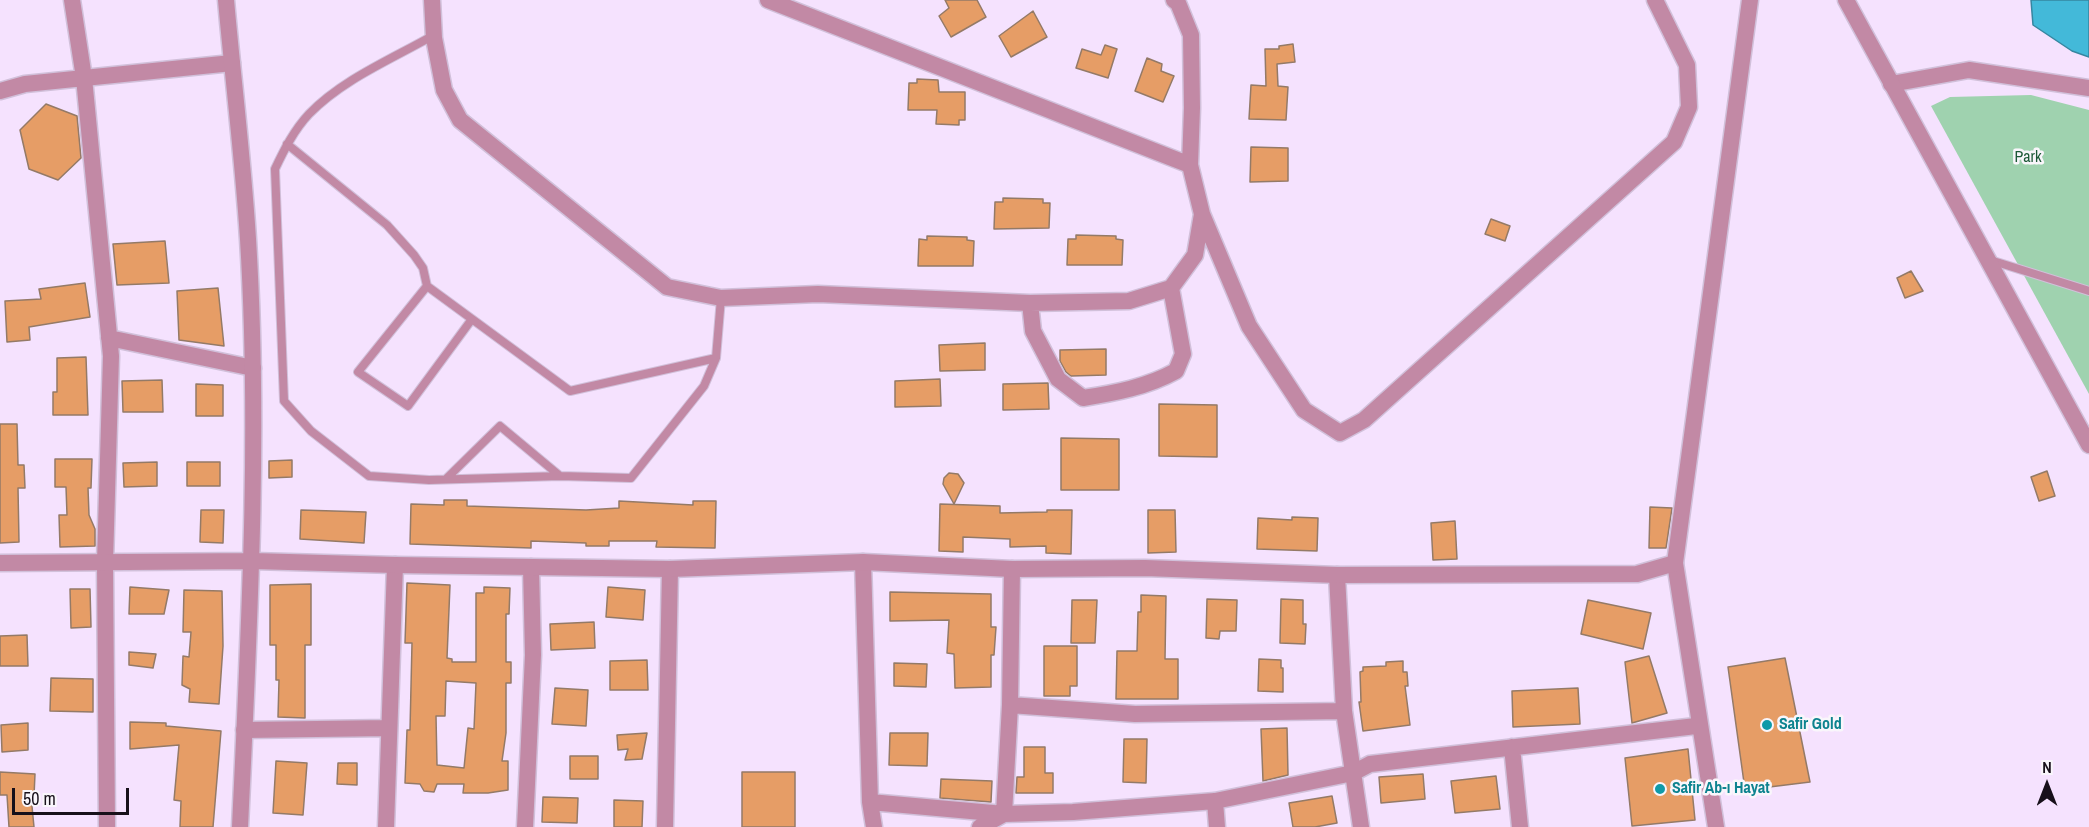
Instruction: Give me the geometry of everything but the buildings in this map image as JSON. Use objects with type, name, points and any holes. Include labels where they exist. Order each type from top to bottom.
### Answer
[{"type":"street","points":[[72,0],[84,78],[111,356],[105,562],[107,827]]},
{"type":"street","points":[[226,0],[248,239],[253,368],[253,561],[240,827]]},
{"type":"street","points":[[432,0],[434,35],[444,90],[460,120],[667,287],[721,298],[818,294],[1030,303],[1129,301],[1171,288],[1195,255],[1202,214]]},
{"type":"street","points":[[768,0],[1190,165]]},
{"type":"street","points":[[1174,0],[1178,3],[1191,35],[1190,165],[1202,214],[1249,326],[1304,410],[1340,433],[1364,420],[1674,141],[1689,107],[1687,65],[1655,0]]},
{"type":"street","points":[[1716,827],[1675,563],[1750,0]]},
{"type":"street","points":[[1846,0],[2089,445]]},
{"type":"street","points":[[0,91],[25,84],[232,63]]},
{"type":"street","points":[[1891,84],[1969,70],[2089,88]]},
{"type":"street","points":[[1030,303],[1033,331],[1058,379],[1083,398],[1119,392],[1158,381],[1176,371],[1183,354],[1171,288]]},
{"type":"street","points":[[110,338],[253,368]]},
{"type":"street","points":[[0,563],[253,561],[670,569],[863,562],[1012,569],[1145,568],[1337,575],[1637,574],[1675,563]]},
{"type":"street","points":[[863,562],[870,802],[874,827]]},
{"type":"street","points":[[386,827],[395,565]]},
{"type":"street","points":[[525,827],[533,655],[531,567]]},
{"type":"street","points":[[665,827],[670,569]]},
{"type":"street","points":[[1004,814],[1010,705],[1012,569]]},
{"type":"street","points":[[1337,575],[1344,711],[1360,827]]},
{"type":"street","points":[[1010,705],[1135,714],[1344,711]]},
{"type":"street","points":[[870,802],[1074,820],[1215,801],[1353,773],[1370,764],[1696,726]]},
{"type":"street","points":[[244,730],[389,728]]},
{"type":"street","points":[[1512,747],[1520,827]]},
{"type":"street","points":[[1215,801],[1217,827]]},
{"type":"street","points":[[980,827],[1004,814]]},
{"type":"lane","points":[[434,35],[339,88],[308,115],[287,144],[276,169],[284,401],[311,431],[369,476],[446,479],[560,476],[631,478],[704,386],[716,358],[721,298]]},
{"type":"lane","points":[[287,144],[387,225],[419,261],[427,286],[570,391],[716,358]]},
{"type":"lane","points":[[1987,259],[2089,291]]},
{"type":"lane","points":[[427,286],[358,372],[408,406],[472,319]]},
{"type":"lane","points":[[446,479],[500,426],[560,476]]},
{"type":"green space","name":"Park","points":[[2031,95],[2089,110],[2089,394],[1931,106],[1950,97]]},
{"type":"water","points":[[2031,0],[2089,0],[2089,57],[2072,51],[2033,25]]},
{"type":"place","name":"Safir Gold","points":[[1767,725]]},
{"type":"place","name":"Safir Ab-ı Hayat","points":[[1660,789]]}]
